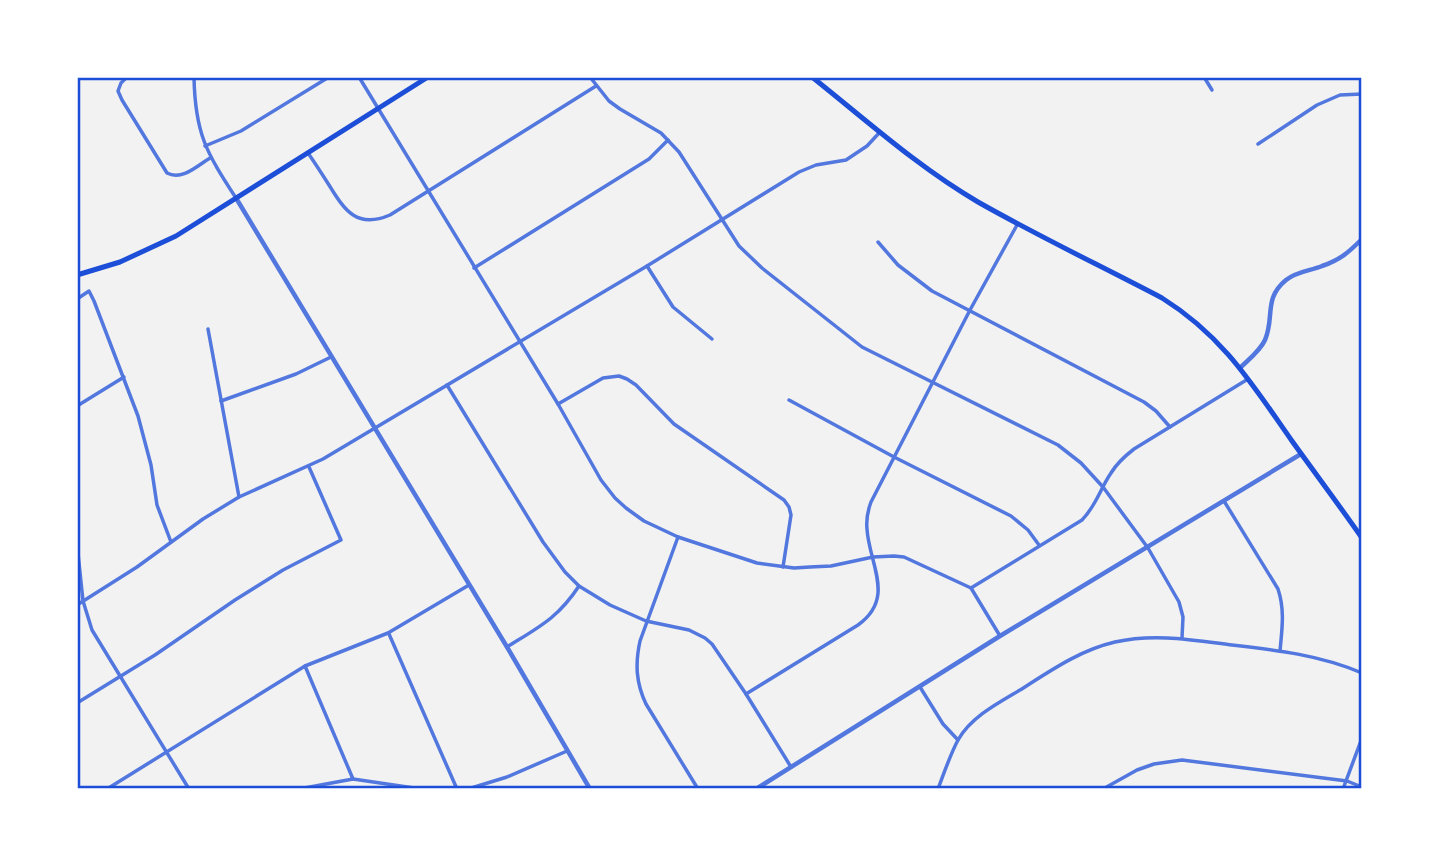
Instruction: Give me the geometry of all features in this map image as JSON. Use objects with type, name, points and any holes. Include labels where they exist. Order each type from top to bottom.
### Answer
[{"type":"main road","points":[[77,275],[120,262],[165,242],[428,77]]},
{"type":"main road","points":[[812,77],[935,174],[977,201],[1189,316],[1216,340],[1240,368],[1362,538]]},
{"type":"street","points":[[127,77],[118,91],[167,173],[175,177],[182,176],[211,158]]},
{"type":"street","points":[[194,77],[197,119],[211,158],[590,789]]},
{"type":"street","points":[[205,146],[241,131],[329,77]]},
{"type":"street","points":[[359,77],[558,404],[601,480],[615,498],[644,521],[678,537],[749,561],[810,568],[873,558],[904,557],[971,588],[1000,636]]},
{"type":"street","points":[[590,77],[609,101],[661,133],[679,152],[739,246],[762,268],[862,347],[1066,450],[1082,463],[1148,548],[1180,602],[1183,617],[1182,638]]},
{"type":"street","points":[[1204,77],[1212,90]]},
{"type":"street","points":[[307,153],[344,209],[362,219],[374,220],[390,215],[596,86]]},
{"type":"street","points":[[1258,144],[1317,106],[1340,95],[1362,94]]},
{"type":"street","points":[[77,605],[239,497],[309,467],[647,266],[799,172],[816,165],[846,160],[857,154],[880,132]]},
{"type":"street","points":[[474,268],[649,159],[668,140]]},
{"type":"street","points":[[746,694],[858,625],[869,615],[876,602],[878,581],[867,530],[868,509],[1018,223]]},
{"type":"street","points":[[1240,368],[1262,346],[1269,324],[1270,304],[1286,279],[1344,257],[1362,239]]},
{"type":"street","points":[[878,242],[898,265],[932,291],[1144,402],[1170,427]]},
{"type":"street","points":[[647,266],[673,307],[712,339]]},
{"type":"street","points":[[77,299],[89,292],[124,377],[146,444],[157,505],[171,542]]},
{"type":"street","points":[[208,329],[239,497]]},
{"type":"street","points":[[220,401],[296,374],[331,357]]},
{"type":"street","points":[[558,404],[603,379],[619,376],[636,385],[674,424],[784,500],[791,515],[783,567]]},
{"type":"street","points":[[77,406],[124,377]]},
{"type":"street","points":[[971,588],[1082,520],[1093,508],[1122,458],[1248,379]]},
{"type":"street","points":[[447,385],[553,557],[565,572],[579,586],[610,605],[646,621],[684,628],[705,638],[718,651],[791,767]]},
{"type":"street","points":[[789,400],[1011,516],[1028,530],[1039,545]]},
{"type":"street","points":[[756,789],[1000,636],[1301,454]]},
{"type":"street","points":[[77,704],[235,600],[341,540],[309,467]]},
{"type":"street","points":[[1224,501],[1278,589],[1283,608],[1280,651]]},
{"type":"street","points":[[678,537],[639,641],[636,663],[642,695],[698,789]]},
{"type":"street","points":[[77,544],[83,601],[92,629],[190,789]]},
{"type":"street","points":[[107,789],[305,666],[388,633],[469,585]]},
{"type":"street","points":[[507,647],[556,615],[579,586]]},
{"type":"street","points":[[388,633],[457,789]]},
{"type":"street","points":[[937,789],[958,740],[975,720],[1057,667],[1087,651],[1114,642],[1137,638],[1182,638],[1280,651],[1321,659],[1362,673]]},
{"type":"street","points":[[305,666],[353,779]]},
{"type":"street","points":[[920,687],[943,723],[958,740]]},
{"type":"street","points":[[1343,789],[1362,738]]},
{"type":"street","points":[[468,789],[567,751]]},
{"type":"street","points":[[1103,789],[1137,770],[1154,764],[1182,760],[1347,781],[1362,787]]},
{"type":"street","points":[[299,789],[353,779],[421,789]]}]
